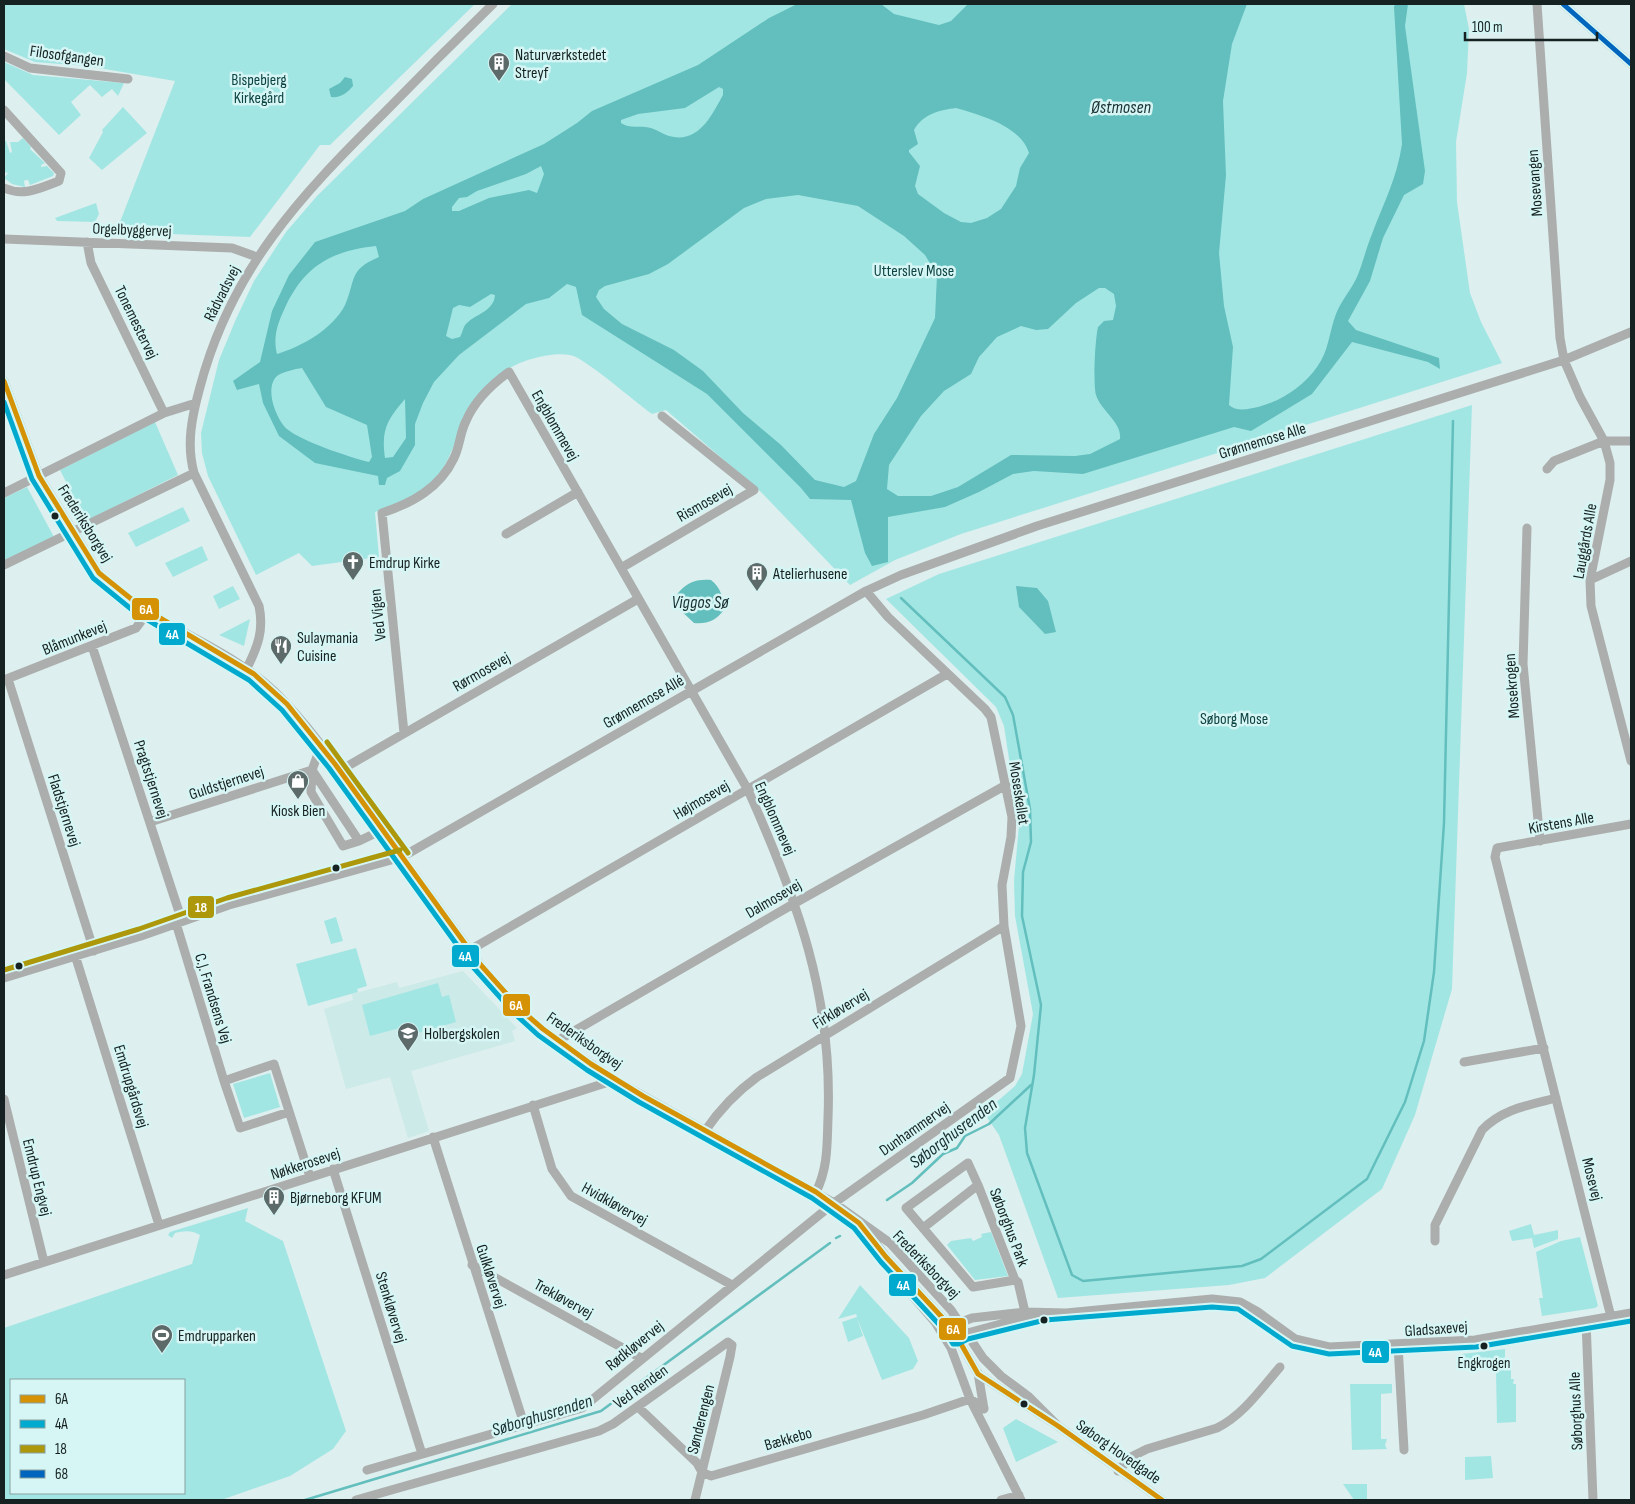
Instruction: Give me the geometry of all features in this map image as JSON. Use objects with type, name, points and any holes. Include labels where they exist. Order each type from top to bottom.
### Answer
[{"type":"street","name":"Rådvadsvej","points":[[247,668],[261,636],[262,620],[259,606],[194,473],[190,458],[190,443],[196,403],[208,356],[228,308],[257,257],[293,208],[336,160],[493,4]]},
{"type":"street","name":"Mosevangen","points":[[1537,4],[1560,338],[1564,360]]},
{"type":"street","points":[[1563,4],[1631,64]]},
{"type":"street","name":"Filosofgangen","points":[[4,56],[30,68],[128,78]]},
{"type":"street","points":[[4,110],[61,173],[59,181],[28,193],[4,188]]},
{"type":"street","name":"Orgelbyggervej","points":[[4,239],[232,248],[257,257]]},
{"type":"street","name":"Tonemestervej","points":[[87,242],[91,263],[164,413]]},
{"type":"street","name":"Grønnemose Alle","points":[[901,575],[1037,526],[1564,360],[1631,332]]},
{"type":"street","name":"Lauggårds Alle","points":[[1564,360],[1580,397],[1604,441],[1610,463],[1610,480],[1590,580],[1591,606],[1628,735],[1631,761]]},
{"type":"street","name":"Engblommevej","points":[[509,372],[748,790],[795,903],[814,965],[826,1033],[829,1096],[827,1161],[824,1176],[816,1192]]},
{"type":"street","name":"Ved Vigen","points":[[404,732],[382,512],[419,497],[434,486],[454,457],[466,421],[476,403],[492,384],[509,372]]},
{"type":"street","name":"Frederiksborgvej","points":[[4,381],[39,476],[89,560],[104,579],[148,612],[247,668],[274,692],[321,746],[498,988],[524,1015],[557,1041],[615,1080],[816,1192],[890,1243],[940,1296],[958,1330],[964,1351],[978,1374]]},
{"type":"street","points":[[4,493],[164,413],[196,403]]},
{"type":"street","name":"Rismosevej","points":[[620,568],[754,490],[662,416]]},
{"type":"street","points":[[1547,469],[1554,461],[1604,441],[1631,441]]},
{"type":"street","points":[[4,565],[194,473]]},
{"type":"street","points":[[506,534],[578,492]]},
{"type":"street","name":"Mosekrogen","points":[[1527,528],[1523,664],[1540,841]]},
{"type":"street","points":[[1590,580],[1631,560]]},
{"type":"street","name":"Grønnemose Allé","points":[[4,977],[94,951],[229,905],[402,857],[866,591],[901,575]]},
{"type":"street","name":"Moseskellet","points":[[866,591],[888,618],[985,708],[991,718],[1012,817],[1011,837],[1002,886],[1004,926],[1021,1026],[1010,1078]]},
{"type":"street","name":"Rørmosevej","points":[[339,770],[638,599]]},
{"type":"street","name":"Blåmunkevej","points":[[6,680],[136,628],[148,612]]},
{"type":"street","name":"Pragtstjernevej","points":[[92,646],[150,822],[179,922]]},
{"type":"street","name":"Højmosevej","points":[[470,950],[947,674]]},
{"type":"street","name":"Fladstjernevej","points":[[6,680],[94,951]]},
{"type":"street","points":[[321,746],[312,770],[311,792],[343,846],[382,830]]},
{"type":"street","points":[[312,770],[359,841]]},
{"type":"street","name":"Guldstjernevej","points":[[150,822],[312,770]]},
{"type":"street","name":"Dalmosevej","points":[[557,1041],[795,903],[1006,785]]},
{"type":"street","name":"Kirstens Alle","points":[[1497,848],[1631,824]]},
{"type":"street","name":"Mosevej","points":[[1497,848],[1495,858],[1611,1316]]},
{"type":"street","name":"C.J. Frandsens Vej","points":[[179,922],[224,1081],[240,1128],[289,1112]]},
{"type":"street","name":"Firkløvervej","points":[[705,1131],[737,1091],[826,1033],[1004,926]]},
{"type":"street","name":"Emdrupgårdsvej","points":[[75,955],[159,1225]]},
{"type":"street","points":[[1464,1062],[1544,1048]]},
{"type":"street","points":[[224,1081],[274,1064],[310,1177]]},
{"type":"street","name":"Dunhammervej","points":[[834,1203],[1010,1078]]},
{"type":"street","name":"Nøkkerosevej","points":[[4,1275],[615,1080]]},
{"type":"street","points":[[1435,1242],[1435,1224],[1482,1130],[1491,1120],[1505,1112],[1556,1098]]},
{"type":"street","name":"Emdrup Engvej","points":[[4,1099],[44,1262]]},
{"type":"street","name":"Hvidkløvervej","points":[[533,1106],[552,1169],[571,1196],[732,1285]]},
{"type":"street","name":"Gulkløvervej","points":[[433,1137],[472,1265],[524,1424]]},
{"type":"street","name":"Søborghus Park","points":[[1015,1280],[973,1287],[906,1208],[968,1163],[1015,1280],[1018,1282],[1024,1312]]},
{"type":"street","name":"Stenkløvervej","points":[[333,1169],[422,1454]]},
{"type":"street","name":"Søborghus Park","points":[[923,1228],[978,1185]]},
{"type":"street","name":"Rødkløvervej","points":[[367,1470],[582,1408],[641,1358],[834,1203]]},
{"type":"street","name":"Frederiksborgvej","points":[[859,1223],[893,1266],[958,1330],[983,1358]]},
{"type":"street","name":"Trekløvervej","points":[[472,1265],[641,1358]]},
{"type":"street","name":"Frederiksborgvej","points":[[893,1266],[904,1286],[944,1335],[966,1384]]},
{"type":"street","name":"Gladsaxevej","points":[[958,1330],[1044,1313],[1192,1300],[1225,1300],[1240,1302],[1258,1312],[1284,1333],[1308,1344],[1329,1347],[1475,1340],[1631,1313]]},
{"type":"street","name":"Gladsaxevej","points":[[958,1330],[972,1318],[1024,1312],[1044,1313]]},
{"type":"street","name":"Søborghus Alle","points":[[1586,1321],[1594,1500]]},
{"type":"street","name":"Ved Renden","points":[[356,1500],[599,1431],[638,1407],[728,1342],[732,1345]]},
{"type":"street","name":"Sønderengen","points":[[695,1500],[732,1345]]},
{"type":"street","points":[[1398,1345],[1404,1450]]},
{"type":"street","points":[[973,1346],[990,1436]]},
{"type":"street","points":[[964,1351],[966,1384],[970,1398],[1020,1498],[1001,1500]]},
{"type":"street","name":"Søborg Hovedgade","points":[[983,1358],[1001,1376],[1028,1396],[1058,1426]]},
{"type":"street","points":[[1118,1471],[1131,1457],[1147,1449],[1217,1428],[1227,1423],[1242,1412],[1280,1367]]},
{"type":"street","name":"Søborg Hovedgade","points":[[978,1374],[1058,1426],[1118,1471],[1162,1500]]},
{"type":"street","points":[[970,1398],[984,1408]]},
{"type":"street","name":"Bækkebo","points":[[702,1472],[711,1476],[923,1415],[970,1398]]},
{"type":"street","points":[[638,1407],[697,1463],[702,1472]]},
{"type":"shaded area","name":"Holbergskolen","points":[[463,971],[517,1028],[512,1031],[515,1041],[411,1071],[429,1131],[408,1138],[390,1077],[346,1089],[324,1009],[353,1000],[352,994],[397,982],[399,988]]},
{"type":"green space","name":"Bispebjerg Kirkegård","points":[[4,4],[475,4],[330,145],[320,145],[250,237],[116,232],[175,81],[87,66],[35,62],[4,49]]},
{"type":"green space","name":"Utterslev Mose","points":[[512,4],[1464,4],[1469,29],[1467,73],[1456,142],[1457,202],[1470,293],[1481,322],[1502,363],[961,534],[895,560],[850,585],[761,492],[666,410],[652,414],[585,362],[569,355],[551,355],[530,359],[513,366],[497,378],[471,408],[445,464],[434,480],[421,492],[407,500],[375,512],[379,557],[312,566],[299,553],[256,575],[208,476],[202,453],[201,433],[219,360],[236,319],[254,281],[286,232],[317,196]]},
{"type":"green space","points":[[4,62],[33,75],[124,83],[118,96],[112,89],[102,97],[90,85],[71,102],[81,115],[59,135],[4,79]]},
{"type":"green space","points":[[123,107],[147,133],[102,170],[89,158],[103,132],[102,130]]},
{"type":"green space","points":[[23,138],[31,147],[30,149],[45,163],[41,167],[47,166],[54,173],[53,176],[30,185],[28,180],[26,180],[24,181],[25,187],[12,184],[4,178],[8,173],[4,172],[4,141],[6,141],[10,153],[12,152],[10,142],[18,142]]},
{"type":"green space","points":[[96,203],[99,214],[95,222],[57,221],[55,218]]},
{"type":"green space","name":"Søborg Mose","points":[[1472,405],[1452,989],[1415,1115],[1382,1189],[1265,1278],[1229,1285],[1058,1298],[999,1135],[984,1113],[1015,1086],[1022,1074],[1033,1014],[1015,916],[1014,881],[1019,825],[1004,726],[996,707],[886,599],[939,574]]},
{"type":"green space","points":[[155,422],[178,475],[86,521],[60,470]]},
{"type":"green space","points":[[27,487],[54,537],[4,561],[4,498]]},
{"type":"green space","points":[[183,507],[190,521],[136,547],[128,533]]},
{"type":"green space","points":[[202,546],[208,560],[173,577],[165,563]]},
{"type":"green space","points":[[233,586],[240,599],[219,609],[213,596]]},
{"type":"green space","points":[[250,619],[244,646],[219,635]]},
{"type":"green space","points":[[336,917],[343,941],[331,944],[324,921]]},
{"type":"green space","points":[[356,948],[367,986],[357,989],[358,992],[308,1006],[296,964]]},
{"type":"green space","points":[[438,983],[442,997],[449,995],[456,1022],[414,1034],[411,1025],[370,1036],[362,1005]]},
{"type":"green space","points":[[270,1073],[280,1107],[244,1118],[233,1084]]},
{"type":"green space","name":"Emdrupparken","points":[[248,1208],[245,1221],[283,1241],[346,1431],[333,1449],[290,1476],[221,1500],[4,1500],[4,1328],[192,1264],[200,1235],[184,1231],[175,1233],[172,1238],[168,1235],[170,1232]]},
{"type":"green space","points":[[1531,1224],[1534,1235],[1558,1230],[1558,1239],[1534,1248],[1532,1238],[1512,1241],[1509,1231]]},
{"type":"green space","points":[[991,1232],[1008,1276],[975,1280],[947,1245],[951,1241],[971,1238],[973,1241],[982,1237],[981,1234]]},
{"type":"green space","points":[[1580,1237],[1598,1306],[1542,1316],[1539,1298],[1543,1298],[1536,1252],[1561,1241]]},
{"type":"green space","points":[[860,1285],[909,1338],[918,1361],[913,1369],[882,1380],[857,1318],[863,1336],[848,1342],[842,1322],[857,1317],[856,1314],[838,1319]]},
{"type":"green space","points":[[1505,1349],[1505,1366],[1511,1366],[1511,1379],[1514,1379],[1513,1384],[1516,1384],[1516,1422],[1497,1423],[1496,1372],[1492,1371],[1492,1369],[1466,1369],[1463,1365],[1462,1354]]},
{"type":"green space","points":[[1350,1384],[1392,1384],[1392,1393],[1381,1394],[1381,1439],[1387,1439],[1385,1445],[1387,1449],[1352,1450]]},
{"type":"green space","points":[[1016,1419],[1058,1442],[1016,1462],[1003,1428]]},
{"type":"green space","points":[[1491,1456],[1493,1478],[1465,1480],[1465,1457]]},
{"type":"green space","points":[[1343,1484],[1367,1484],[1367,1500],[1354,1500]]},
{"type":"water","name":"Østmosen","points":[[797,4],[881,4],[894,14],[939,25],[951,21],[968,4],[1247,4],[1232,44],[1223,101],[1226,175],[1219,253],[1224,306],[1233,347],[1229,405],[1235,409],[1243,409],[1254,408],[1283,397],[1305,381],[1321,361],[1338,309],[1357,277],[1400,156],[1402,144],[1394,7],[1395,4],[1408,4],[1405,26],[1425,171],[1423,184],[1404,195],[1383,238],[1370,281],[1348,321],[1356,330],[1439,358],[1440,369],[1428,362],[1352,342],[1312,394],[1251,431],[1234,427],[1083,474],[1034,471],[1013,474],[945,507],[888,517],[888,562],[872,566],[865,553],[851,500],[810,499],[707,394],[582,315],[576,287],[567,284],[549,298],[526,304],[459,355],[434,382],[415,424],[415,445],[400,471],[387,478],[385,485],[379,485],[378,476],[315,463],[279,436],[263,403],[259,384],[237,390],[233,381],[260,362],[272,311],[289,275],[315,242],[405,211],[423,199],[544,144],[592,111],[698,65],[769,18]],"holes":[[[719,87],[723,89],[723,95],[709,119],[696,132],[688,136],[669,136],[651,128],[628,126],[621,123],[621,120],[638,114],[685,108]],[[956,108],[998,123],[1018,136],[1025,144],[1029,153],[1020,168],[1016,186],[1001,209],[987,218],[971,223],[961,222],[944,213],[918,194],[915,186],[920,166],[909,152],[918,144],[914,130],[922,120],[944,110]],[[541,166],[544,174],[537,193],[529,190],[489,198],[459,211],[452,211],[452,207],[459,198],[467,197],[477,191],[526,174]],[[798,195],[858,206],[904,236],[925,255],[937,275],[935,318],[897,398],[874,434],[856,481],[844,487],[815,480],[781,445],[743,413],[703,371],[674,350],[622,324],[604,309],[596,297],[599,290],[605,286],[649,274],[668,264],[744,208],[766,199]],[[376,246],[379,257],[362,266],[354,276],[345,305],[333,322],[306,342],[277,354],[275,342],[278,326],[292,295],[309,272],[332,257],[345,252]],[[1099,288],[1105,288],[1114,294],[1116,306],[1113,320],[1104,321],[1098,327],[1095,351],[1095,382],[1096,395],[1118,427],[1120,439],[1090,454],[1075,456],[1011,455],[958,487],[931,496],[898,496],[887,489],[889,465],[921,416],[944,391],[971,374],[979,357],[997,337],[1021,326],[1036,330],[1048,329],[1076,303]],[[491,294],[495,295],[488,309],[466,324],[460,337],[452,339],[446,336],[453,308],[459,305],[470,307]],[[302,368],[326,407],[367,425],[372,457],[369,462],[338,453],[294,434],[287,429],[279,418],[273,403],[272,388],[273,381],[277,376]],[[405,399],[406,438],[393,457],[385,458],[384,440],[390,420]]]},
{"type":"water","points":[[345,77],[352,79],[353,86],[344,95],[331,97],[329,89],[340,83]]},
{"type":"water","name":"Viggos Sø","points":[[700,580],[711,580],[721,593],[724,610],[711,621],[694,623],[677,607],[676,596],[691,583]]},
{"type":"water","points":[[1016,586],[1037,588],[1048,601],[1056,632],[1045,634],[1019,607]]},
{"type":"waterway","points":[[901,598],[1005,697],[1013,715],[1030,809],[1031,842],[1023,872],[1022,916],[1041,1005],[1034,1075],[1025,1128],[1027,1153],[1072,1275],[1083,1281],[1242,1266],[1261,1259],[1367,1179],[1405,1102],[1424,1041],[1434,972],[1444,823],[1453,421]]},
{"type":"waterway","name":"Søborghusrenden","points":[[887,1200],[912,1183],[943,1154],[957,1148],[965,1136],[989,1124],[1031,1085]]},
{"type":"waterway","name":"Søborghusrenden","points":[[836,1238],[840,1236]]},
{"type":"waterway","name":"Søborghusrenden","points":[[305,1500],[601,1411],[830,1243]]},
{"type":"transit line","name":"68","points":[[1563,4],[1631,64]]},
{"type":"transit line","name":"6A","points":[[4,381],[39,476],[99,573],[140,606],[254,674],[287,704],[335,764],[479,963],[520,1009],[543,1029],[591,1064],[643,1096],[816,1192],[859,1223],[886,1257],[952,1328],[978,1374],[1058,1426],[1162,1500]]},
{"type":"transit line","name":"4A","points":[[4,402],[32,479],[93,578],[136,613],[249,680],[282,710],[329,768],[473,967],[515,1014],[538,1035],[587,1070],[639,1102],[812,1198],[854,1228],[881,1262],[946,1332],[953,1344],[1045,1320],[1212,1307],[1238,1309],[1292,1346],[1329,1354],[1476,1347],[1631,1321]]},
{"type":"transit line","name":"18","points":[[327,742],[408,853]]},
{"type":"transit line","name":"18","points":[[4,970],[139,929],[227,898],[400,850]]},
{"type":"place","name":"Naturværkstedet Streyf","points":[[499,82]]},
{"type":"place","name":"Emdrup Kirke","points":[[353,581]]},
{"type":"place","name":"Atelierhusene","points":[[757,592]]},
{"type":"place","name":"Sulaymania Cuisine","points":[[281,665]]},
{"type":"place","name":"Kiosk Bien","points":[[298,800]]},
{"type":"place","name":"Holbergskolen","points":[[408,1052]]},
{"type":"place","name":"Bjørneborg KFUM","points":[[274,1216]]},
{"type":"place","name":"Engkrogen","points":[[1484,1346]]},
{"type":"place","name":"Emdrupparken","points":[[162,1354]]}]
